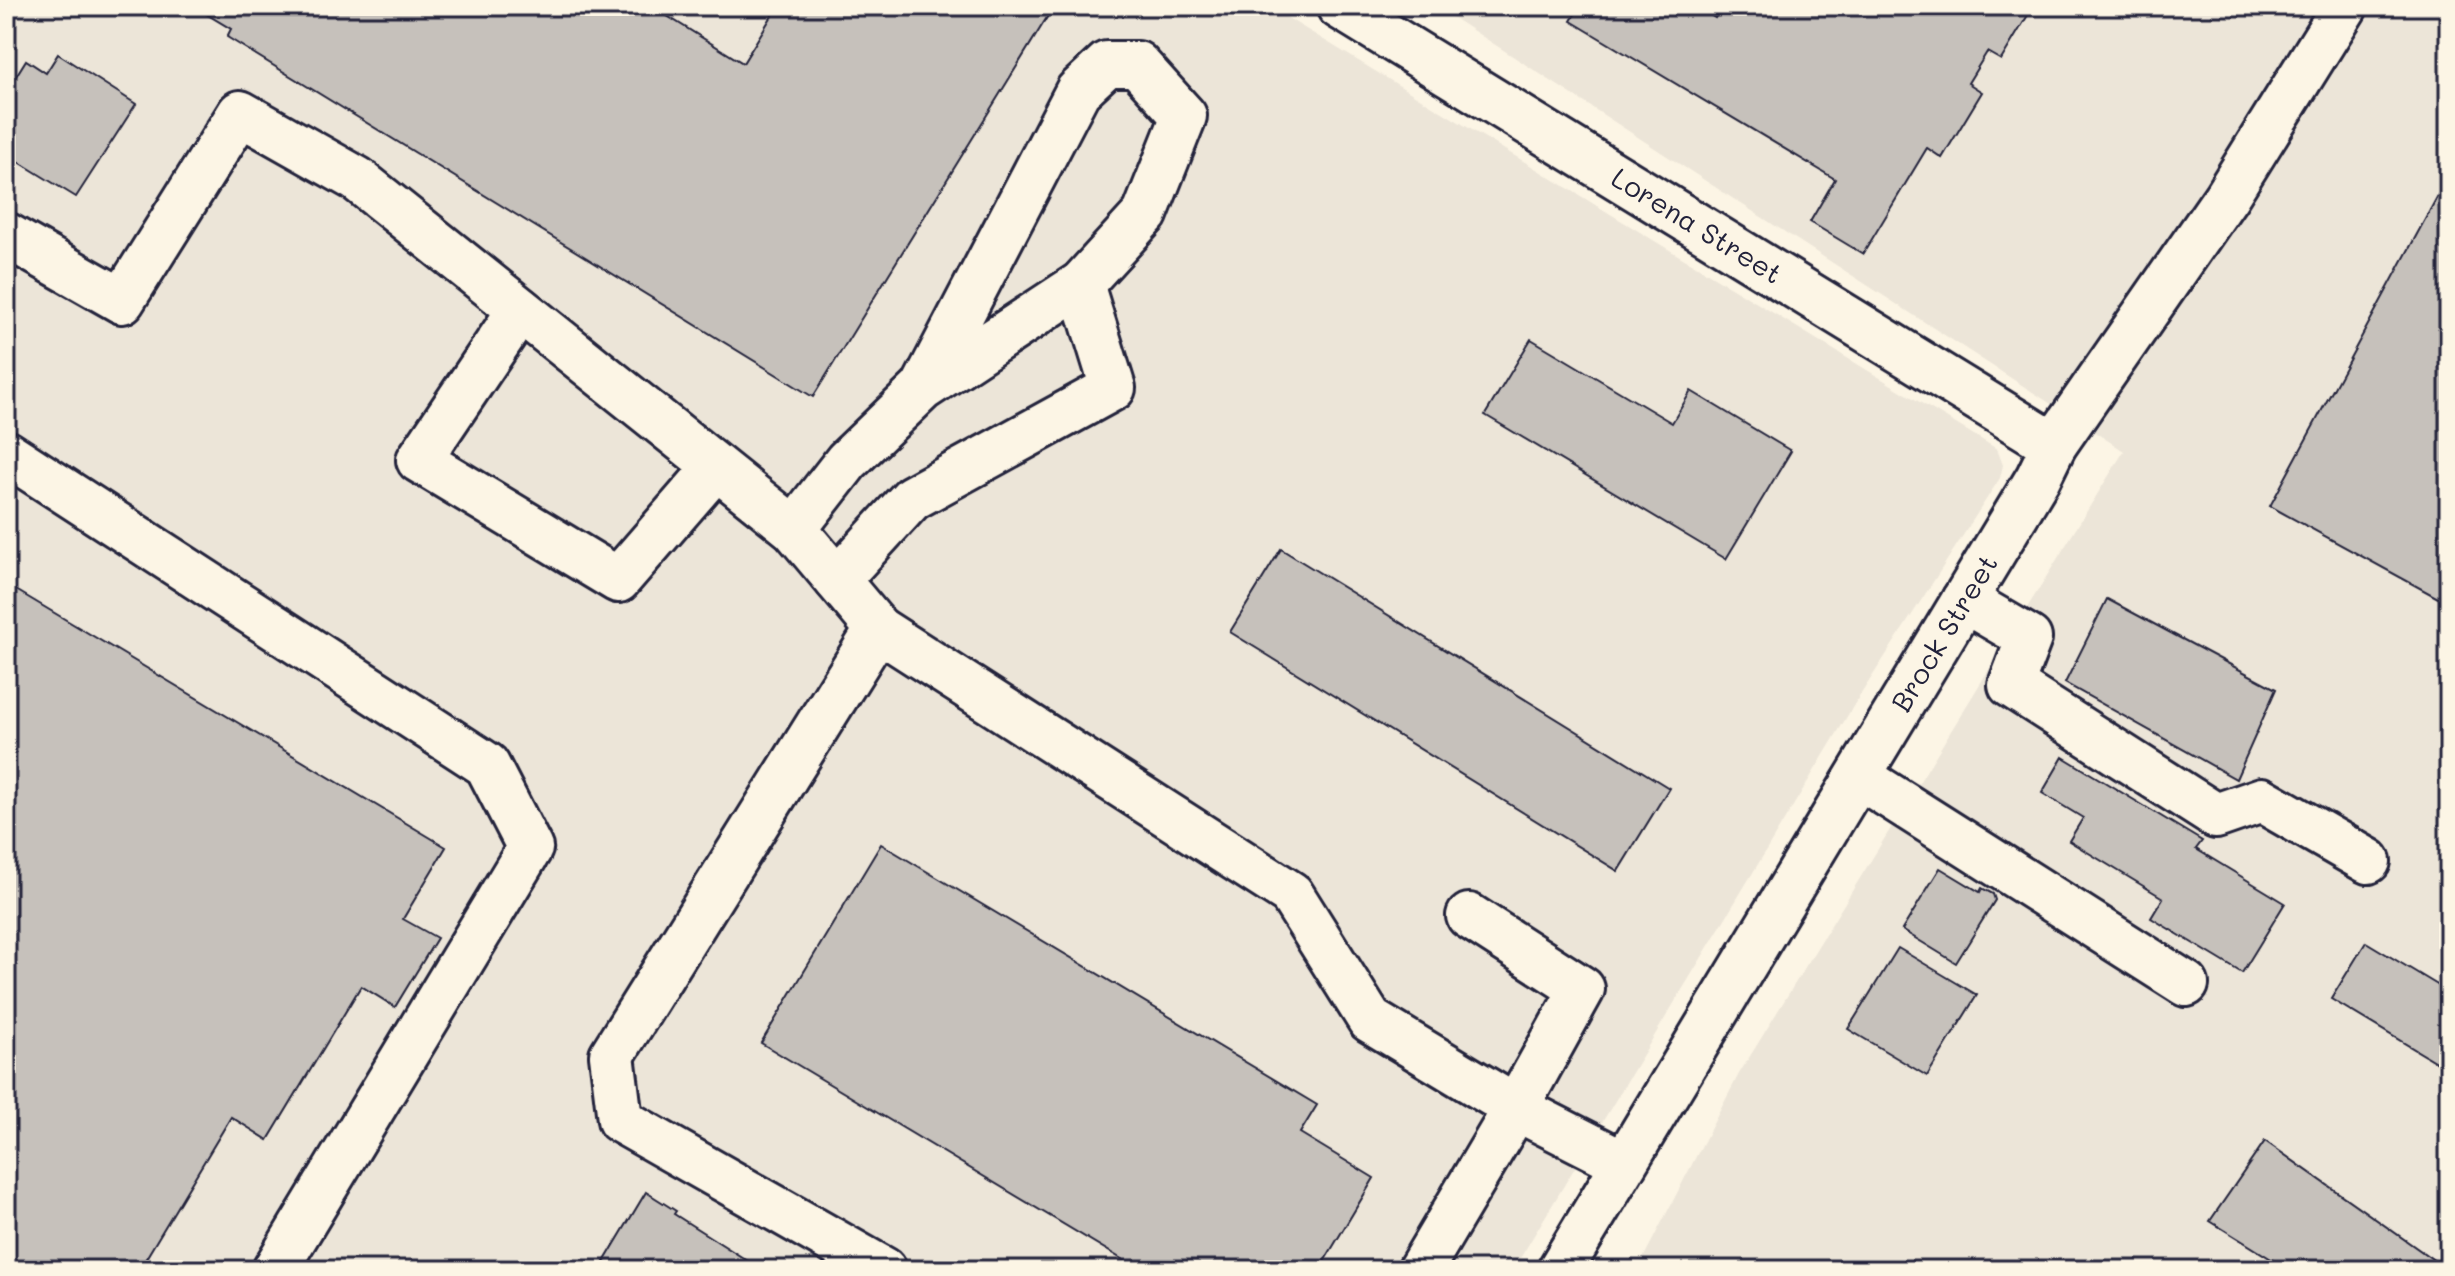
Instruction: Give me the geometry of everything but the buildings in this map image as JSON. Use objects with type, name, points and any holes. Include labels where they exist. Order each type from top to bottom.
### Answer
[{"type":"street","name":"Lorena Street","points":[[1339,6],[2054,445]]},
{"type":"street","name":"Brock Street","points":[[1560,1270],[1860,777],[2038,478],[2054,445],[2226,197],[2345,6]]},
{"type":"street","points":[[794,529],[847,461],[923,388],[1081,284],[1145,214],[1184,116],[1137,64],[1107,64],[1078,91],[923,388]]},
{"type":"street","points":[[6,235],[122,301],[240,113],[357,179],[794,529],[878,629],[1291,894],[1370,1020],[1516,1108],[1624,1163]]},
{"type":"street","points":[[837,580],[912,498],[1113,388],[1081,284]]},
{"type":"street","points":[[520,310],[419,460],[618,580],[716,467]]},
{"type":"street","points":[[6,453],[487,765],[530,848],[275,1270]]},
{"type":"street","points":[[1964,600],[2029,638],[2011,685],[2216,816],[2262,800],[2368,861]]},
{"type":"street","points":[[878,629],[612,1055],[620,1120],[884,1270]]},
{"type":"street","points":[[1860,777],[2186,984]]},
{"type":"street","points":[[1420,1270],[1582,989],[1469,916]]},
{"type":"shaded area","points":[[6,6],[1268,6],[1997,449],[2003,465],[2000,478],[1857,700],[1513,1270],[6,1270]]},
{"type":"shaded area","points":[[1435,6],[2449,6],[2449,1270],[1637,1270],[1739,1074],[2124,451]]}]
